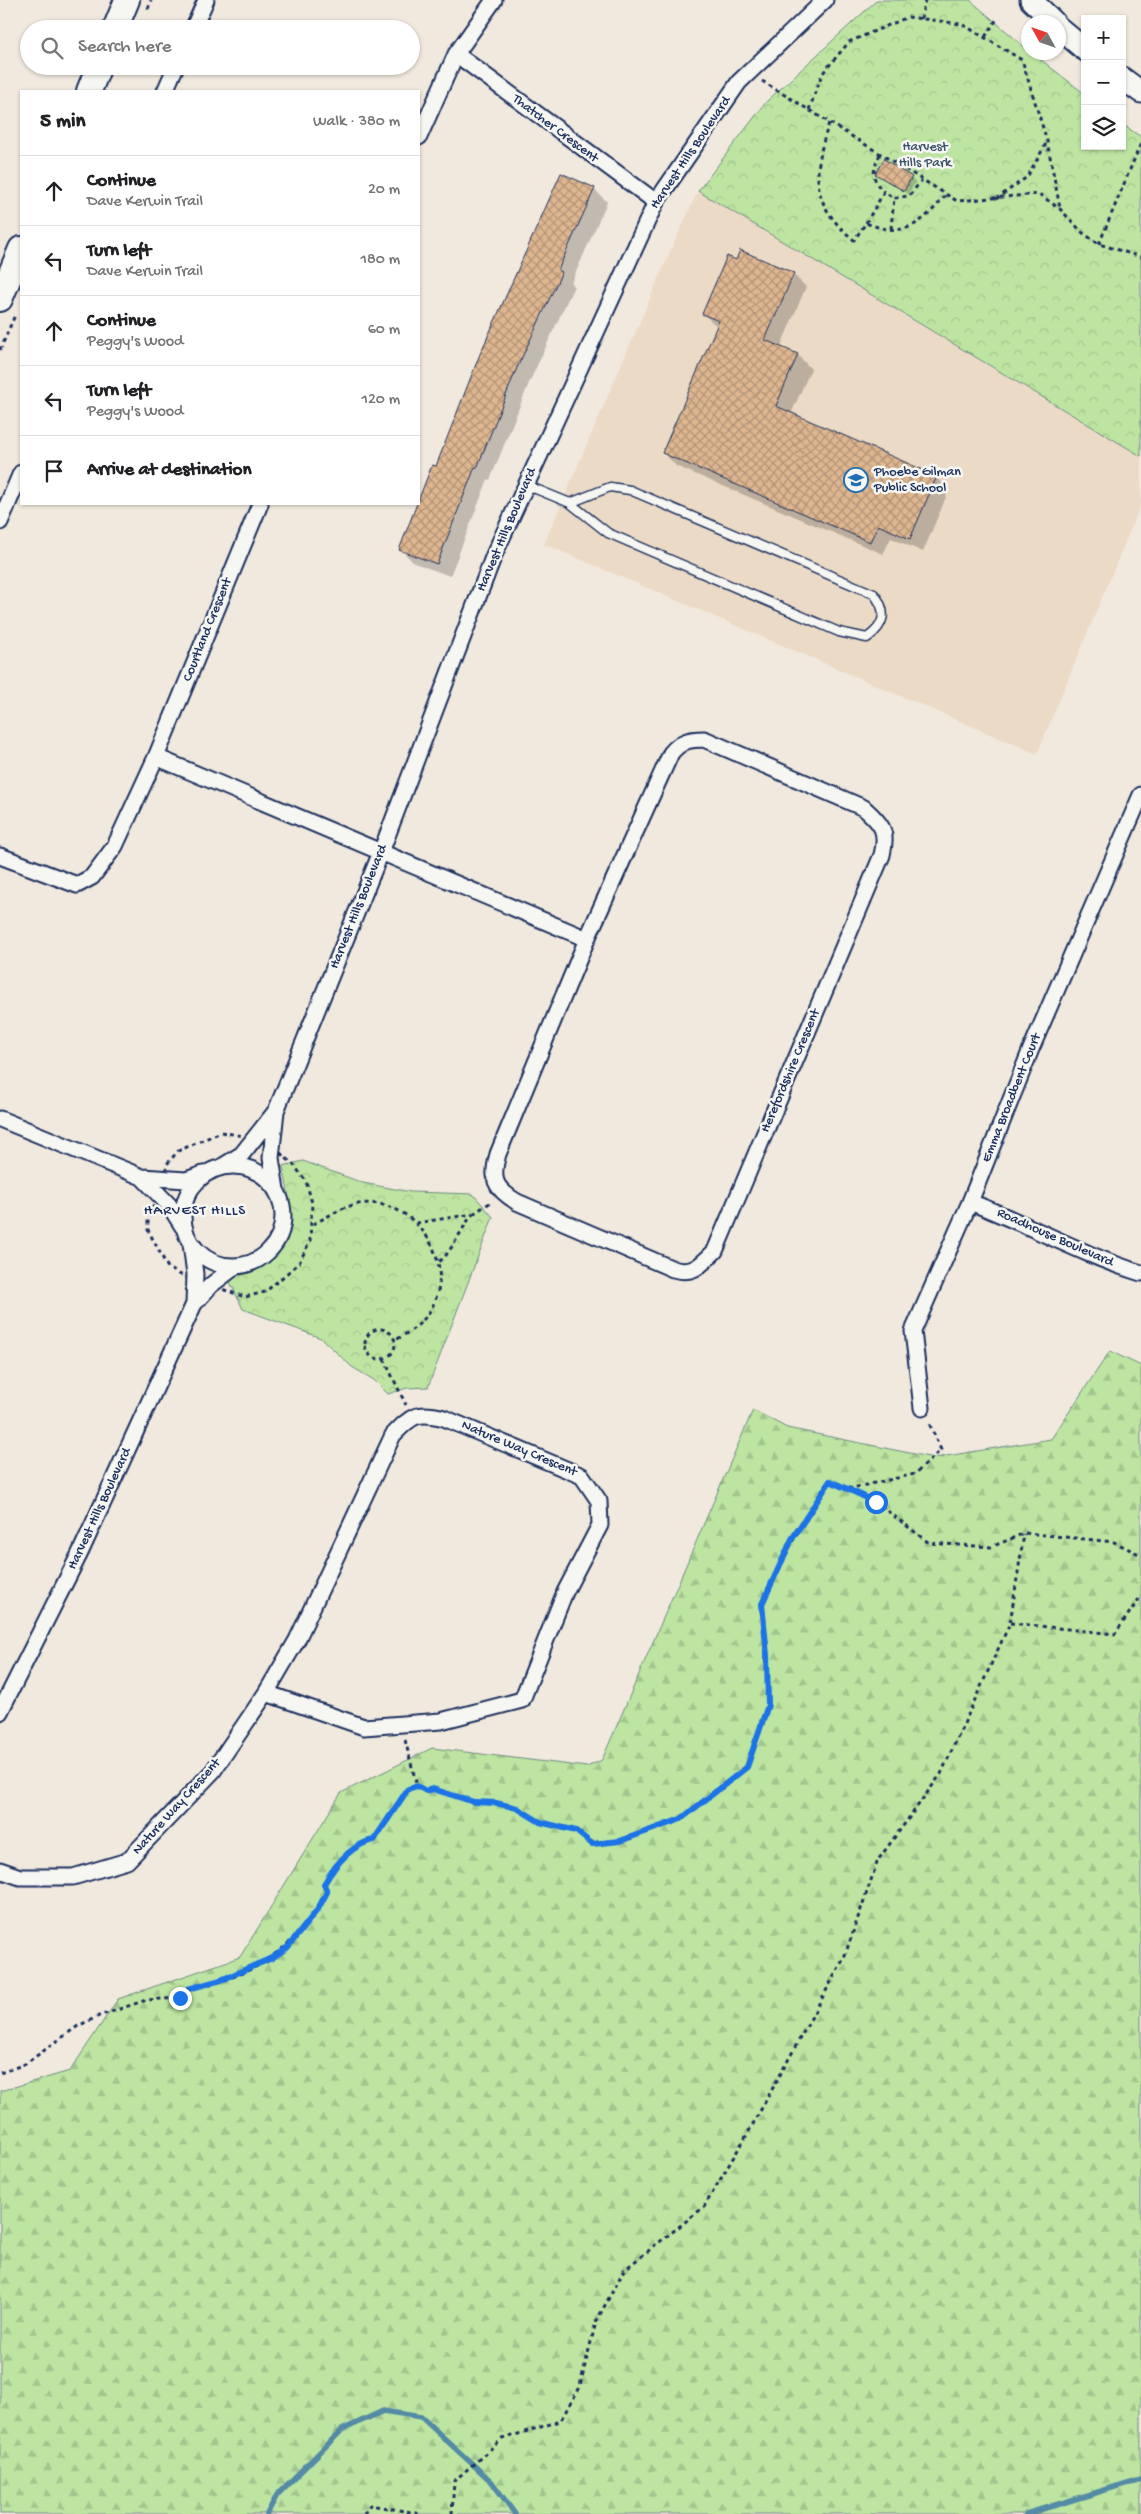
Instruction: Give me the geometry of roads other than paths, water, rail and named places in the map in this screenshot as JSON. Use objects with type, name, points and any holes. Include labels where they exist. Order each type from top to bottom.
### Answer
[{"type":"main road","points":[[119,20],[127,0]]},
{"type":"main road","points":[[88,90],[95,75]]},
{"type":"main road","points":[[9,304],[20,254]]},
{"type":"street","points":[[197,20],[206,0]]},
{"type":"street","points":[[420,135],[456,54],[494,0]]},
{"type":"street","name":"Harvest Hills Boulevard","points":[[276,1190],[271,1170],[276,1111],[382,852],[494,555],[656,202],[739,82],[825,0]]},
{"type":"street","points":[[1031,0],[1047,15]]},
{"type":"street","points":[[1066,33],[1081,46]]},
{"type":"street","name":"Thatcher Crescent","points":[[456,54],[656,202]]},
{"type":"street","points":[[165,90],[172,75]]},
{"type":"street","points":[[1126,81],[1141,92]]},
{"type":"street","points":[[0,522],[20,475]]},
{"type":"street","name":"Courtland Crescent","points":[[0,856],[77,885],[92,877],[114,846],[156,757],[260,505]]},
{"type":"street","name":"Herefordshire Crescent","points":[[704,739],[864,808],[881,823],[886,840],[882,855],[715,1251],[694,1270],[684,1272],[673,1269],[517,1202],[503,1194],[495,1181],[493,1170],[498,1154],[587,939],[666,762],[678,744],[690,740],[704,739]]},
{"type":"street","points":[[156,757],[587,939]]},
{"type":"street","name":"Emma Broadbent Court","points":[[922,1408],[913,1331],[970,1202],[1031,1049],[1141,795]]},
{"type":"street","name":"Harvest Hills Boulevard","points":[[223,1166],[242,1154],[276,1111]]},
{"type":"street","points":[[0,1119],[142,1177],[186,1180],[223,1166],[241,1166],[257,1172],[276,1190],[282,1207],[282,1224],[276,1241],[268,1251],[253,1261],[236,1266],[219,1264],[203,1256],[191,1244],[184,1228],[169,1205],[142,1177]]},
{"type":"street","points":[[184,1228],[182,1216],[185,1199],[194,1184],[207,1172]]},
{"type":"street","name":"Roadhouse Boulevard","points":[[970,1202],[1010,1217],[1102,1261],[1141,1273]]},
{"type":"street","name":"Harvest Hills Boulevard","points":[[191,1244],[195,1279],[194,1304]]},
{"type":"street","name":"Harvest Hills Boulevard","points":[[0,1712],[80,1553],[194,1304],[211,1285],[236,1266]]},
{"type":"street","name":"Nature Way Crescent","points":[[0,1870],[20,1878],[73,1877],[127,1861],[213,1771],[266,1693],[297,1640],[393,1435],[412,1417],[425,1413],[444,1418],[582,1476],[598,1500],[600,1525],[565,1592],[522,1700],[441,1720],[364,1727],[266,1693]]},
{"type":"lane","points":[[526,485],[570,503],[608,533],[839,632],[853,637],[866,638],[876,631],[884,618],[882,605],[874,594],[630,490],[610,487],[570,503]]},
{"type":"waterway","points":[[267,2514],[277,2495],[342,2430],[383,2411],[421,2417],[492,2482],[515,2514]]},
{"type":"waterway","points":[[1026,2514],[1141,2479]]},
{"type":"place","name":"Phoebe Gilman Public School","points":[[856,480]]},
{"type":"district","name":"HARVEST HILLS","points":[[195,1211]]},
{"type":"park label","name":"Harvest Hills Park","points":[[925,156]]}]
